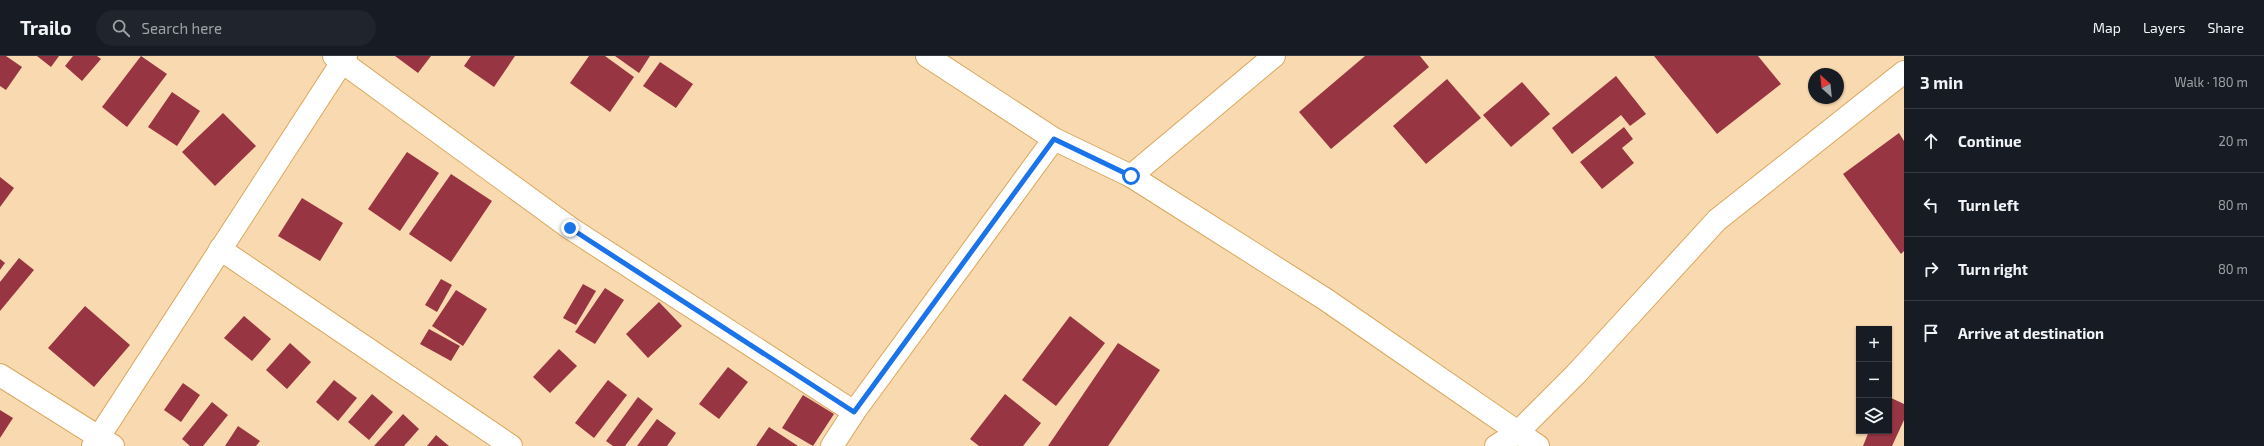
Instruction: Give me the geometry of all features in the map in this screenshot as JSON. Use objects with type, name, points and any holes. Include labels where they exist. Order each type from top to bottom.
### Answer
[{"type":"street","points":[[928,56],[1054,139],[1131,176],[1325,299],[1538,446]]},
{"type":"street","points":[[1131,176],[1274,56]]},
{"type":"street","points":[[0,375],[101,443],[341,58],[570,228],[854,412]]},
{"type":"street","points":[[1496,446],[1517,432],[1576,374],[1717,220],[1904,72]]},
{"type":"street","points":[[832,446],[854,412],[1054,139]]},
{"type":"street","points":[[220,250],[511,446]]},
{"type":"building","points":[[0,56],[6,56],[22,67],[6,90],[0,86]]},
{"type":"building","points":[[37,56],[59,56],[51,67]]},
{"type":"building","points":[[73,56],[97,56],[101,59],[82,81],[65,66]]},
{"type":"building","points":[[141,56],[167,74],[127,127],[102,107]]},
{"type":"building","points":[[395,56],[431,56],[418,73]]},
{"type":"building","points":[[471,56],[515,56],[494,87],[464,66]]},
{"type":"building","points":[[589,56],[605,56],[634,77],[610,112],[570,83]]},
{"type":"building","points":[[615,56],[650,56],[639,73]]},
{"type":"building","points":[[1365,56],[1420,56],[1429,67],[1331,149],[1299,112]]},
{"type":"building","points":[[1654,56],[1758,56],[1781,84],[1717,134]]},
{"type":"building","points":[[660,62],[693,84],[676,108],[643,86]]},
{"type":"building","points":[[1616,76],[1646,114],[1630,126],[1621,115],[1572,154],[1552,128]]},
{"type":"building","points":[[1447,79],[1481,118],[1426,164],[1393,126]]},
{"type":"building","points":[[1522,82],[1550,114],[1511,147],[1483,115]]},
{"type":"building","points":[[172,92],[200,111],[177,146],[148,127]]},
{"type":"building","points":[[223,113],[256,146],[215,186],[182,152]]},
{"type":"building","points":[[1624,127],[1633,139],[1622,148],[1634,163],[1602,189],[1580,162]]},
{"type":"building","points":[[1899,133],[1904,141],[1904,251],[1901,254],[1843,174]]},
{"type":"building","points":[[407,152],[439,173],[400,231],[368,209]]},
{"type":"building","points":[[451,174],[492,201],[451,262],[409,234]]},
{"type":"building","points":[[0,177],[14,188],[0,207]]},
{"type":"building","points":[[302,198],[343,223],[320,261],[278,236]]},
{"type":"building","points":[[19,258],[34,270],[0,311],[0,282]]},
{"type":"building","points":[[0,259],[5,263],[0,270]]},
{"type":"building","points":[[441,279],[452,285],[437,312],[425,305]]},
{"type":"building","points":[[583,284],[596,291],[576,325],[563,318]]},
{"type":"building","points":[[605,288],[624,300],[595,344],[575,332]]},
{"type":"building","points":[[456,290],[487,309],[463,346],[432,326]]},
{"type":"building","points":[[659,302],[682,326],[648,358],[626,334]]},
{"type":"building","points":[[85,306],[130,345],[94,387],[48,348]]},
{"type":"building","points":[[244,316],[271,339],[252,361],[224,338]]},
{"type":"building","points":[[1070,316],[1105,343],[1056,406],[1022,380]]},
{"type":"building","points":[[429,329],[460,346],[451,361],[420,344]]},
{"type":"building","points":[[290,343],[311,362],[287,389],[266,370]]},
{"type":"building","points":[[1118,343],[1160,370],[1108,446],[1048,446]]},
{"type":"building","points":[[559,349],[577,366],[550,393],[533,377]]},
{"type":"building","points":[[728,367],[748,382],[719,419],[699,404]]},
{"type":"building","points":[[334,380],[357,398],[338,421],[316,402]]},
{"type":"building","points":[[608,380],[627,395],[594,438],[575,423]]},
{"type":"building","points":[[183,383],[200,395],[181,422],[164,410]]},
{"type":"building","points":[[372,394],[393,412],[369,440],[348,422]]},
{"type":"building","points":[[1005,394],[1041,423],[1023,446],[979,446],[970,439]]},
{"type":"building","points":[[803,395],[834,414],[813,446],[782,428]]},
{"type":"building","points":[[638,397],[653,409],[625,446],[613,446],[606,441]]},
{"type":"building","points":[[1892,398],[1904,404],[1904,420],[1892,446],[1863,446],[1868,434],[1892,434]]},
{"type":"building","points":[[212,402],[228,415],[203,446],[190,446],[182,439]]},
{"type":"building","points":[[0,410],[13,418],[0,438]]},
{"type":"building","points":[[403,414],[419,429],[404,446],[374,446]]},
{"type":"building","points":[[657,419],[676,433],[667,446],[637,446]]},
{"type":"building","points":[[238,426],[260,441],[256,446],[225,446]]},
{"type":"building","points":[[769,427],[798,446],[756,446]]},
{"type":"building","points":[[436,435],[449,446],[427,446]]},
{"type":"route","points":[[570,228],[854,412],[1054,139],[1131,176]]}]
